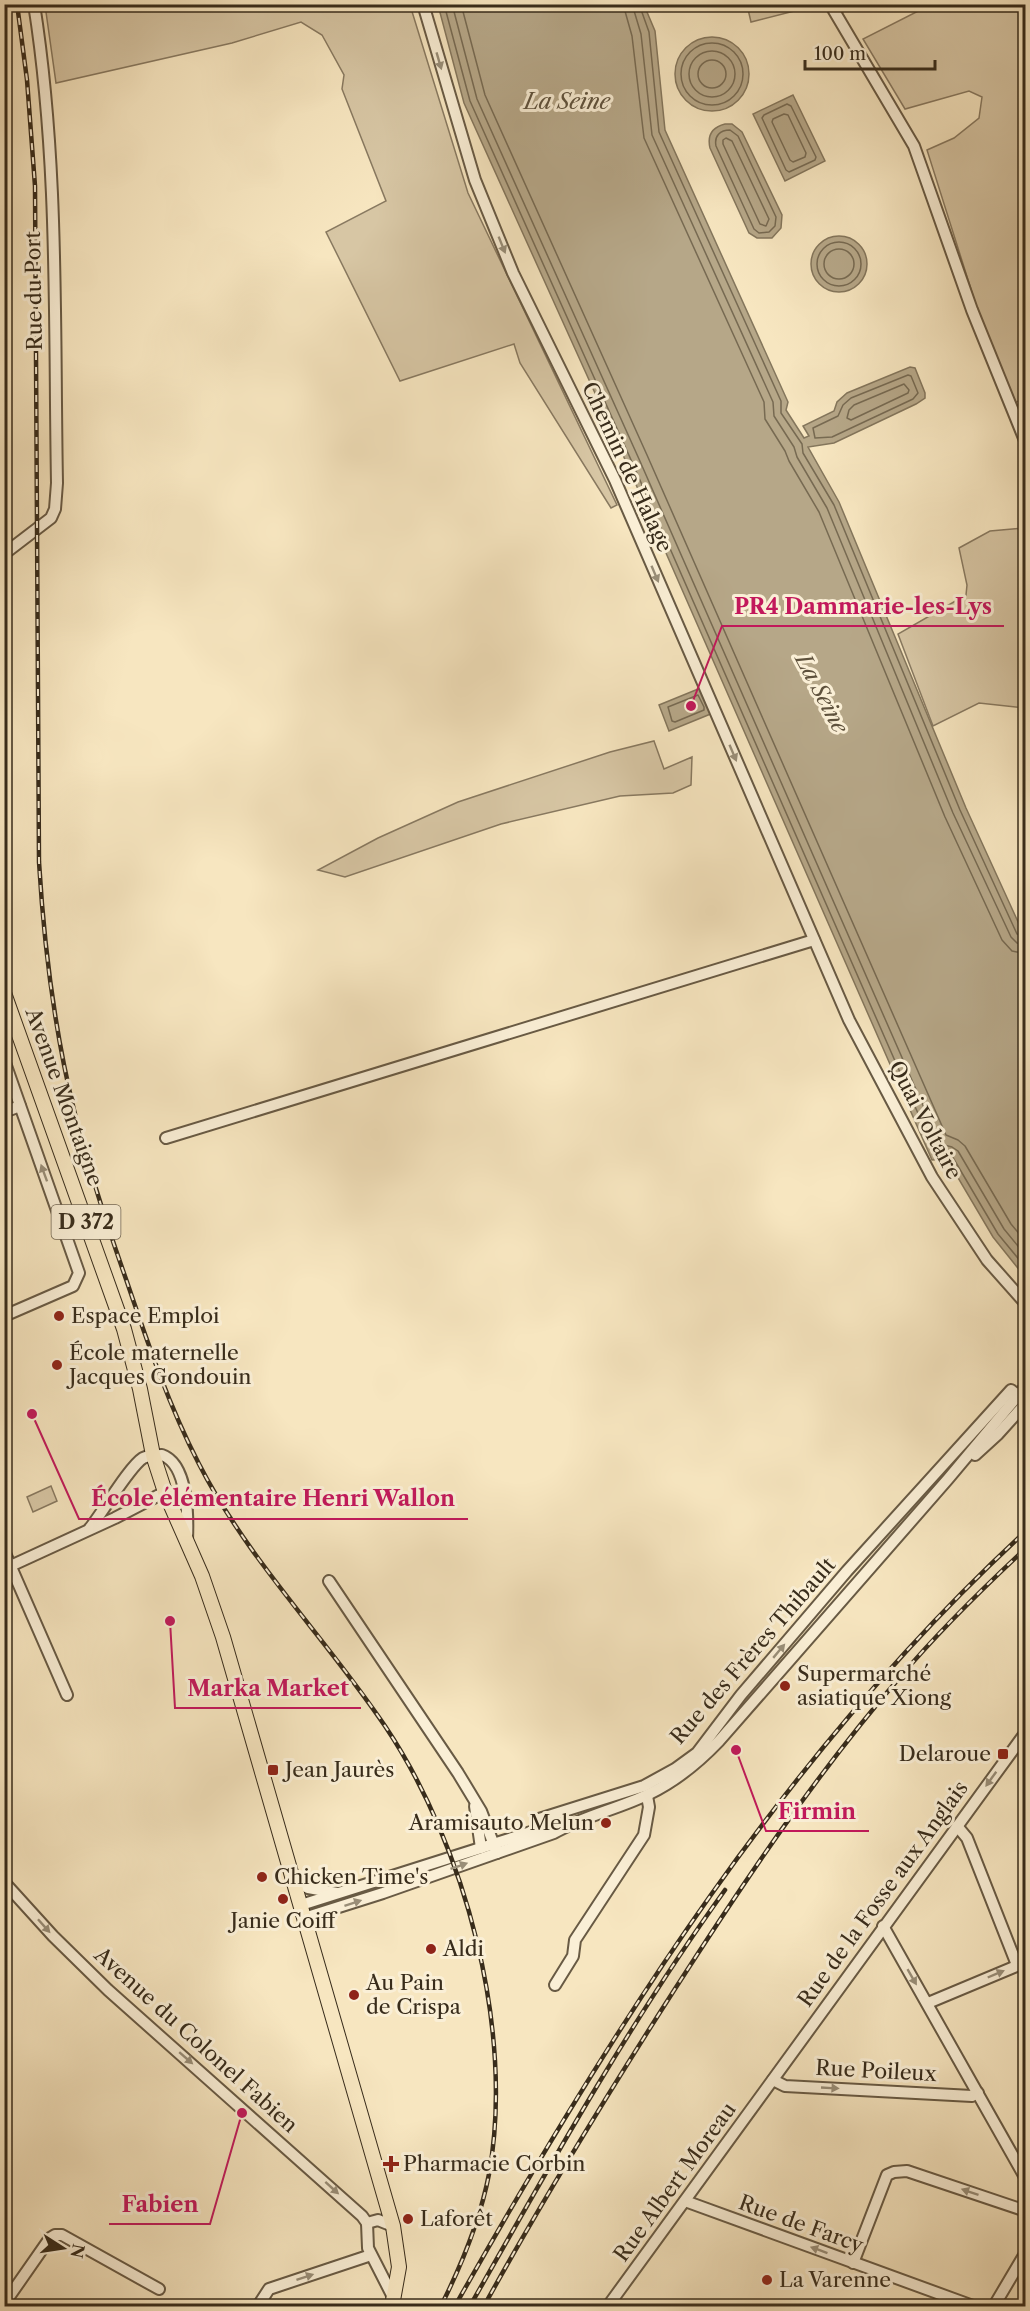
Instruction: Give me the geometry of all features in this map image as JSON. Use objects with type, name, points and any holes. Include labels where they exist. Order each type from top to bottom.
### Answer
[{"type":"main road","name":"Avenue Montaigne","points":[[4,993],[124,1329],[140,1389],[153,1455],[165,1492]]},
{"type":"main road","name":"D 372","points":[[165,1492],[217,1616],[393,2226],[399,2274],[393,2303]]},
{"type":"street","name":"Rue du Port","points":[[4,554],[51,518],[55,509],[57,483],[50,178],[44,86],[34,4]]},
{"type":"street","name":"Chemin de Halage","points":[[423,4],[476,180],[513,273],[615,480],[813,940]]},
{"type":"street","points":[[830,4],[914,146],[972,310],[1026,443]]},
{"type":"street","points":[[166,1138],[813,940]]},
{"type":"street","name":"Quai Voltaire","points":[[813,940],[849,1020],[932,1177],[987,1260],[1026,1304]]},
{"type":"street","points":[[4,1059],[80,1273],[73,1286],[4,1316]]},
{"type":"street","points":[[4,1112],[20,1106]]},
{"type":"street","name":"Rue des Frères Thibault","points":[[303,1912],[496,1848],[554,1833],[574,1822],[646,1796],[680,1776],[719,1741],[926,1503],[1023,1400],[1026,1386]]},
{"type":"street","name":"Rue des Frères Thibault","points":[[542,1828],[539,1819],[644,1786],[675,1769],[697,1753],[741,1695],[847,1571],[1011,1390],[1023,1400]]},
{"type":"street","points":[[90,1528],[103,1514],[135,1466],[143,1458],[153,1455],[167,1456],[179,1476],[188,1511],[186,1542]]},
{"type":"street","points":[[8,1567],[115,1518],[165,1492]]},
{"type":"street","points":[[916,1496],[926,1503]]},
{"type":"street","points":[[4,1551],[8,1567],[67,1695]]},
{"type":"street","points":[[329,1581],[458,1773],[475,1806],[481,1848]]},
{"type":"street","name":"Rue de la Fosse aux Anglais","points":[[773,2080],[1026,1732]]},
{"type":"street","points":[[555,1985],[573,1956],[575,1940],[644,1835],[649,1808],[646,1796]]},
{"type":"street","points":[[475,1806],[481,1811],[496,1848]]},
{"type":"street","name":"Rue des Frères Thibault","points":[[303,1912],[337,1893],[481,1848],[496,1848],[542,1828],[574,1822]]},
{"type":"street","points":[[928,2003],[1021,1964],[967,1838],[957,1826]]},
{"type":"street","points":[[294,1881],[308,1888],[337,1893]]},
{"type":"street","name":"Avenue du Colonel Fabien","points":[[4,1882],[53,1936],[108,1990],[362,2216],[367,2223]]},
{"type":"street","points":[[883,1926],[1026,2179]]},
{"type":"street","name":"Rue Poileux","points":[[773,2080],[785,2086],[972,2096],[978,2093]]},
{"type":"street","name":"Rue Albert Moreau","points":[[608,2307],[773,2080]]},
{"type":"street","points":[[853,2263],[887,2175],[894,2172],[907,2171],[1026,2211]]},
{"type":"street","name":"Rue de Farcy","points":[[685,2201],[973,2307]]},
{"type":"street","points":[[393,2226],[378,2220],[367,2223],[366,2238],[371,2255],[384,2279],[393,2303]]},
{"type":"street","points":[[4,2304],[50,2238],[55,2235],[62,2235],[159,2289]]},
{"type":"street","points":[[994,2307],[1026,2252]]},
{"type":"street","points":[[258,2307],[269,2289],[371,2255]]},
{"type":"street","points":[[384,2279],[399,2274]]},
{"type":"shaded area","points":[[45,5],[410,5],[468,193],[617,505],[611,508],[520,363],[514,344],[400,381],[326,232],[386,201],[342,89],[344,75],[322,35],[301,22],[232,43],[56,83]]},
{"type":"shaded area","points":[[747,5],[853,5],[843,12],[806,8],[751,22]]},
{"type":"shaded area","points":[[930,5],[1025,5],[1025,399],[1013,403],[982,324],[927,150],[954,138],[979,118],[982,97],[969,91],[905,109],[863,39]]},
{"type":"shaded area","points":[[1025,528],[1025,708],[979,703],[933,726],[898,634],[966,595],[967,585],[959,548],[990,531]]},
{"type":"shaded area","points":[[654,741],[664,769],[692,757],[691,785],[673,793],[620,796],[501,824],[345,877],[318,870],[378,838],[458,802],[610,752]]},
{"type":"shaded area","points":[[51,1486],[57,1501],[33,1512],[27,1497]]},
{"type":"water","name":"La Seine","points":[[438,5],[644,5],[655,31],[665,130],[788,402],[786,410],[804,438],[809,436],[803,426],[834,411],[837,402],[847,393],[910,367],[915,368],[925,398],[834,443],[808,447],[839,502],[966,808],[1025,937],[1025,1277],[993,1237],[947,1159],[932,1160],[627,464],[464,103]]},
{"type":"water","points":[[712,37],[733,43],[743,53],[749,74],[743,95],[733,105],[712,111],[691,105],[681,95],[675,74],[681,53],[691,43]]},
{"type":"water","points":[[793,95],[825,161],[785,181],[753,114]]},
{"type":"water","points":[[725,124],[732,124],[742,132],[782,215],[781,228],[772,238],[757,238],[749,233],[710,148],[709,139],[712,132]]},
{"type":"water","points":[[833,236],[845,236],[855,240],[863,248],[867,264],[863,280],[855,288],[845,292],[833,292],[823,288],[815,280],[811,270],[811,258],[815,248],[823,240]]},
{"type":"water","points":[[703,687],[713,713],[669,731],[659,705]]},
{"type":"railway","points":[[17,4],[27,80],[35,186],[39,862],[55,1018],[79,1132],[105,1218],[151,1352],[188,1442],[240,1533],[385,1726],[414,1774],[439,1826],[460,1882],[477,1941],[489,2001],[495,2060],[495,2119],[489,2174],[481,2209],[463,2258],[441,2306]]},
{"type":"railway","points":[[455,2306],[577,2098],[642,1996],[710,1896],[782,1799],[858,1706],[939,1616],[1026,1531]]},
{"type":"railway","points":[[484,2306],[552,2187],[624,2069],[699,1951],[781,1830],[839,1751],[916,1659],[962,1610],[1026,1548]]},
{"type":"railway","points":[[470,2306],[624,2042],[725,1890]]},
{"type":"place","name":"PR4 Dammarie-les-Lys","points":[[691,706]]},
{"type":"place","name":"Espace Emploi","points":[[59,1316]]},
{"type":"place","name":"École maternelle Jacques Gondouin","points":[[57,1365]]},
{"type":"place","name":"École élémentaire Henri Wallon","points":[[32,1414]]},
{"type":"place","name":"Marka Market","points":[[170,1621]]},
{"type":"place","name":"Supermarché asiatique Xiong","points":[[785,1686]]},
{"type":"place","name":"Firmin","points":[[736,1750]]},
{"type":"place","name":"Delaroue","points":[[1003,1754]]},
{"type":"place","name":"Jean Jaurès","points":[[273,1770]]},
{"type":"place","name":"Aramisauto Melun","points":[[606,1823]]},
{"type":"place","name":"Chicken Time's","points":[[262,1877]]},
{"type":"place","name":"Janie Coiff","points":[[283,1899]]},
{"type":"place","name":"Aldi","points":[[431,1949]]},
{"type":"place","name":"Au Pain de Crispa","points":[[354,1995]]},
{"type":"place","name":"Fabien","points":[[242,2113]]},
{"type":"place","name":"Pharmacie Corbin","points":[[391,2164]]},
{"type":"place","name":"Laforêt","points":[[408,2219]]},
{"type":"place","name":"La Varenne","points":[[767,2280]]}]
